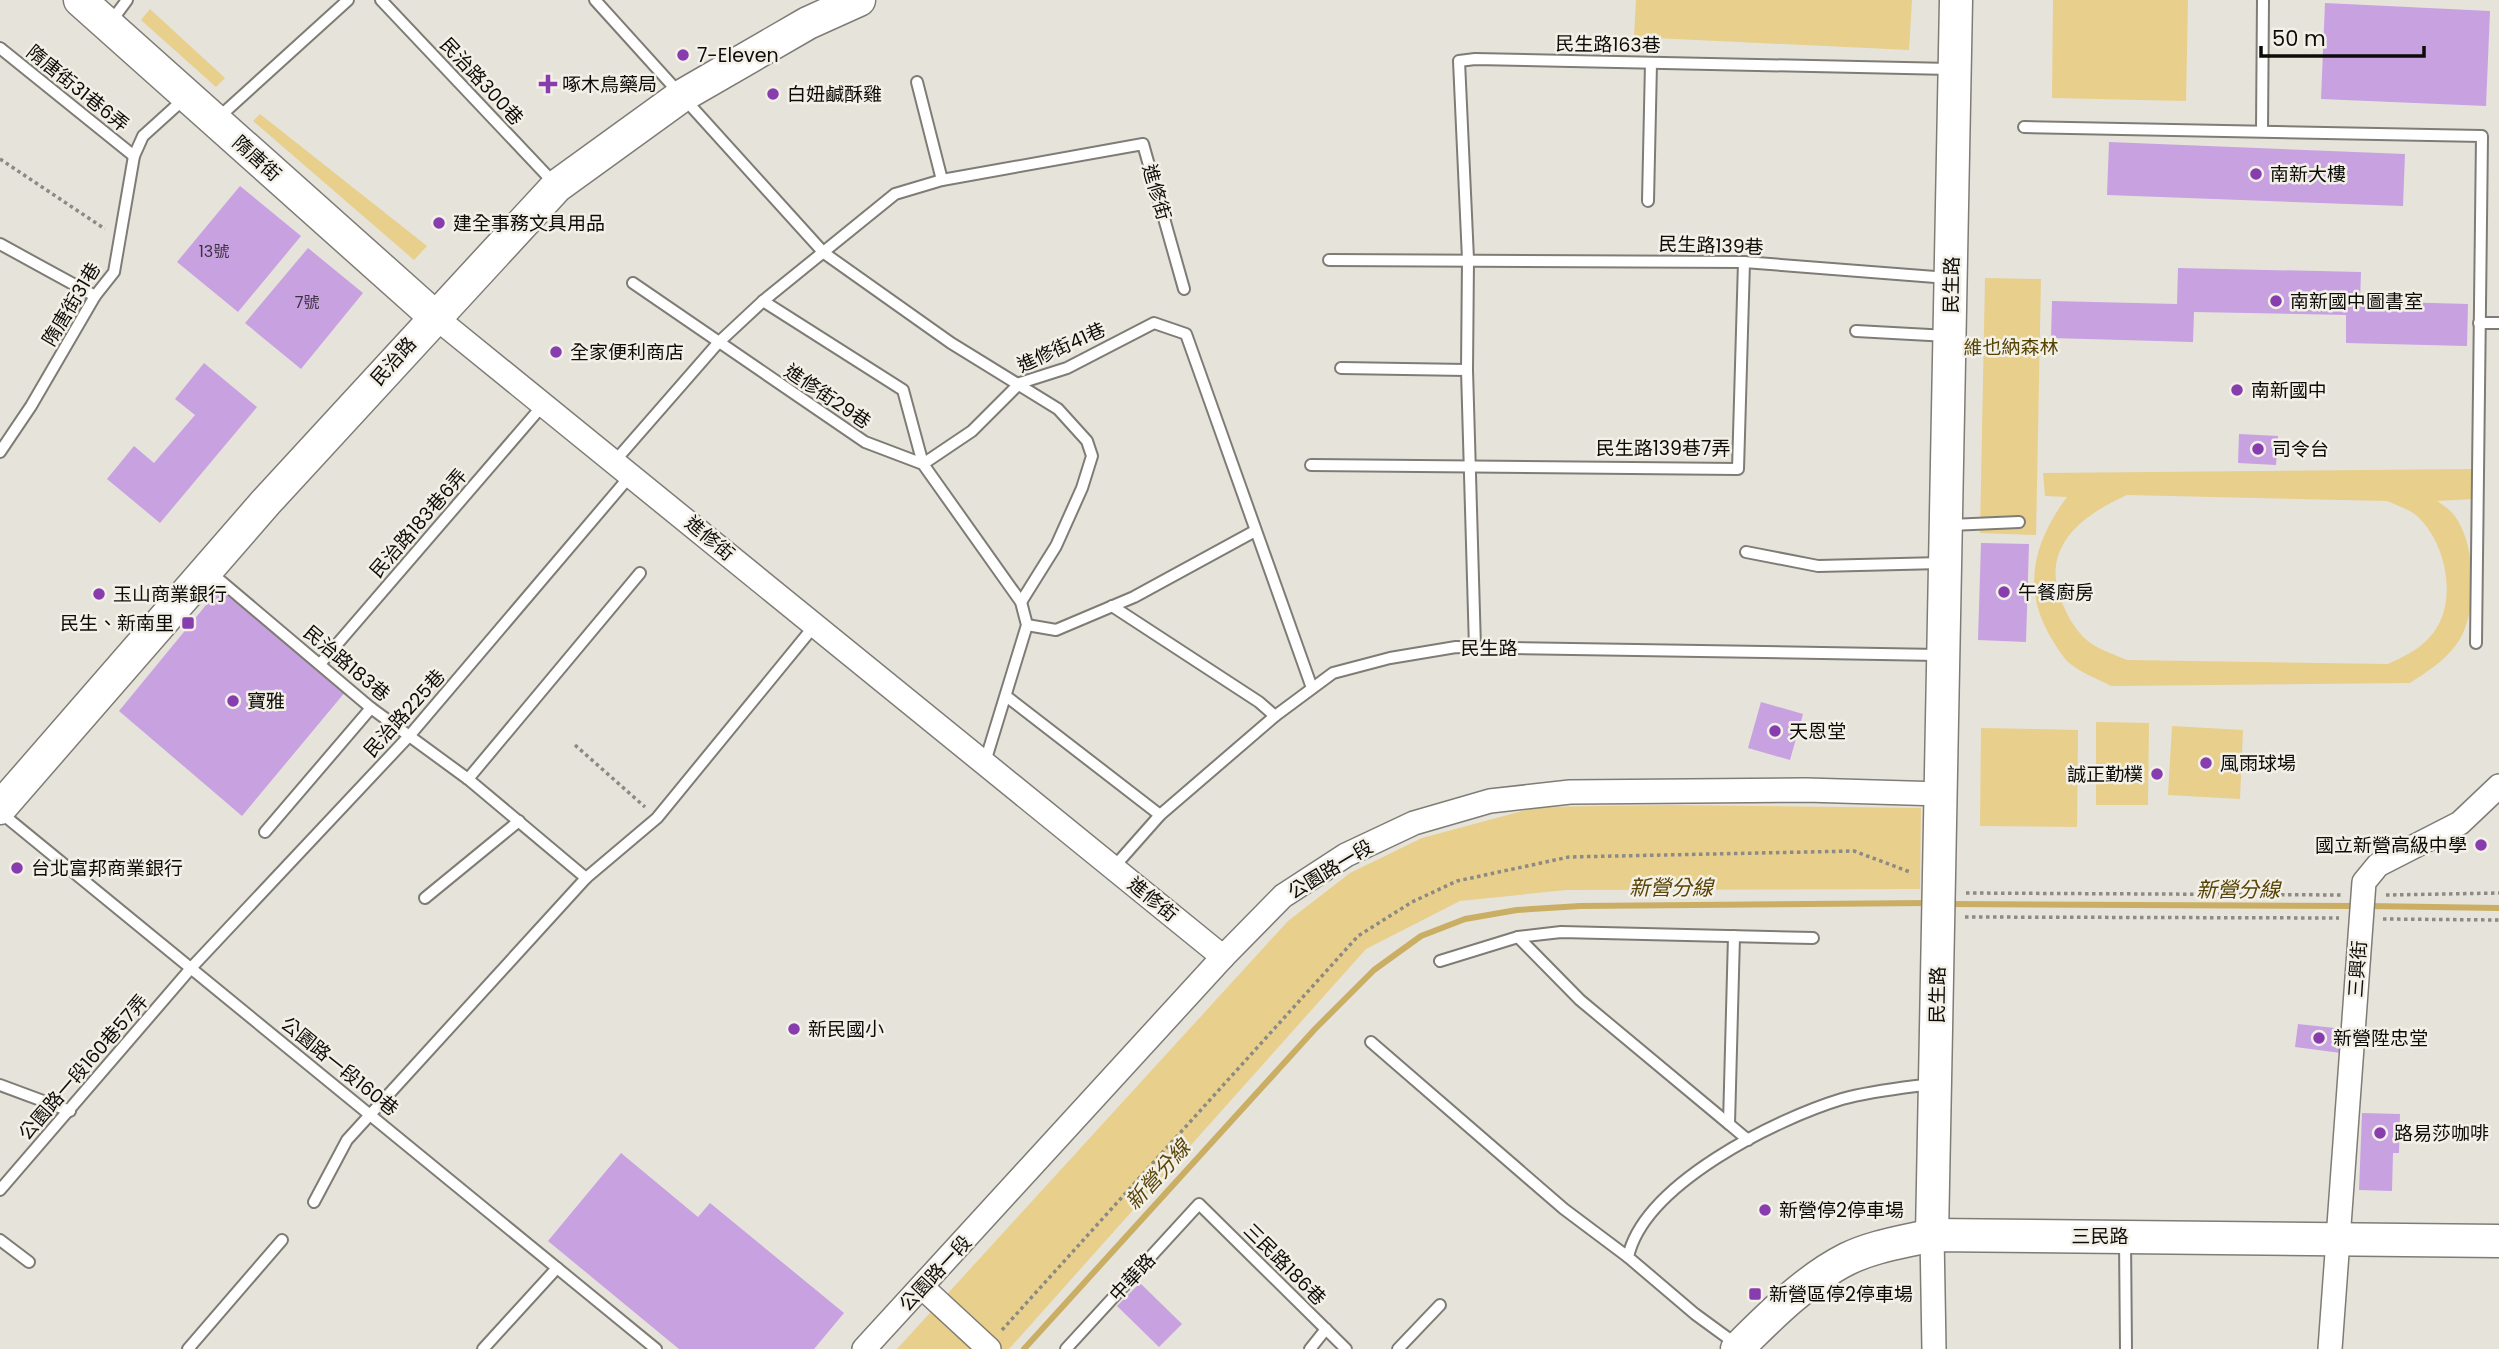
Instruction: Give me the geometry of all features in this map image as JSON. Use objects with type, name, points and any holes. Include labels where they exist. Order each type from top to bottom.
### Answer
[{"type":"street","name":"隋唐街","points":[[80,0],[434,316]]},
{"type":"street","name":"民治路","points":[[0,810],[207,570],[434,316],[557,186],[680,97],[807,23],[859,0]]},
{"type":"street","name":"民生路","points":[[1934,1349],[1931,1235],[1939,917],[1953,889],[1942,794],[1942,654],[1956,0]]},
{"type":"street","name":"進修街","points":[[434,316],[1223,957]]},
{"type":"street","name":"三興街","points":[[2330,1349],[2364,882],[2378,864],[2460,823],[2499,786]]},
{"type":"street","name":"公園路一段","points":[[864,1349],[1223,957],[1283,897],[1346,855],[1413,824],[1490,802],[1570,792],[1806,790],[1942,794]]},
{"type":"street","name":"三民路","points":[[1739,1348],[1814,1279],[1848,1259],[1880,1247],[1931,1235],[2499,1241]]},
{"type":"street","points":[[922,1287],[950,1313],[994,1341]]},
{"type":"lane","points":[[109,26],[127,0]]},
{"type":"lane","points":[[215,120],[348,0]]},
{"type":"lane","name":"民治路300巷","points":[[381,0],[557,186]]},
{"type":"lane","points":[[595,0],[824,253],[951,343],[1020,383],[1058,410],[1087,441],[1093,456],[1082,488],[1056,546],[1021,602]]},
{"type":"lane","points":[[2262,131],[2263,0]]},
{"type":"lane","name":"隋唐街31巷6弄","points":[[0,48],[134,156]]},
{"type":"lane","name":"民生路163巷","points":[[1475,648],[1467,370],[1468,259],[1459,61],[1954,69]]},
{"type":"lane","points":[[1648,201],[1651,63]]},
{"type":"lane","points":[[917,82],[942,180]]},
{"type":"lane","name":"隋唐街31巷","points":[[1,450],[31,406],[95,296],[114,272],[134,156],[143,135],[187,97]]},
{"type":"lane","points":[[2024,127],[2482,136],[2476,643]]},
{"type":"lane","name":"進修街","points":[[824,253],[895,194],[942,180],[1143,144],[1184,289]]},
{"type":"lane","points":[[0,244],[95,296]]},
{"type":"lane","points":[[623,468],[718,343],[763,301],[824,253]]},
{"type":"lane","points":[[1329,260],[1468,259]]},
{"type":"lane","name":"民生路139巷","points":[[1468,259],[1744,262],[1952,278]]},
{"type":"lane","name":"民生路139巷7弄","points":[[1469,464],[1738,469],[1744,262]]},
{"type":"lane","name":"進修街29巷","points":[[633,283],[865,442],[923,464]]},
{"type":"lane","points":[[763,301],[903,390],[923,464],[1021,602],[1027,625],[985,762]]},
{"type":"lane","name":"進修街41巷","points":[[923,464],[972,431],[1020,383],[1067,368],[1154,323],[1186,334],[1255,531]]},
{"type":"lane","points":[[2479,323],[2499,323]]},
{"type":"lane","points":[[1856,331],[1950,336]]},
{"type":"lane","points":[[1341,368],[1467,370]]},
{"type":"lane","name":"民治路183巷6弄","points":[[320,664],[543,405]]},
{"type":"lane","points":[[1311,465],[1469,464]]},
{"type":"lane","name":"民治路225巷","points":[[192,967],[410,735],[623,468]]},
{"type":"lane","points":[[1944,525],[2019,522]]},
{"type":"lane","points":[[1027,625],[1056,630],[1112,606],[1255,531],[1312,688]]},
{"type":"lane","points":[[1746,552],[1818,566],[1943,563]]},
{"type":"lane","name":"民治路183巷","points":[[207,570],[371,708],[468,779],[586,878]]},
{"type":"lane","points":[[468,779],[640,573]]},
{"type":"lane","points":[[1112,606],[1259,702],[1275,716]]},
{"type":"lane","points":[[314,1202],[347,1140],[586,878],[657,818],[815,625]]},
{"type":"lane","name":"民生路","points":[[1114,867],[1160,815],[1275,716],[1333,673],[1390,658],[1456,648],[1942,654]]},
{"type":"lane","points":[[1006,696],[1160,815]]},
{"type":"lane","points":[[265,832],[371,708]]},
{"type":"lane","name":"公園路一段160巷","points":[[0,810],[656,1349]]},
{"type":"lane","points":[[425,898],[519,821]]},
{"type":"lane","points":[[1440,961],[1518,937],[1561,932],[1813,938]]},
{"type":"lane","points":[[1729,1124],[1734,936]]},
{"type":"lane","points":[[1518,937],[1580,1000],[1721,1113],[1729,1124],[1748,1140]]},
{"type":"lane","name":"公園路一段160巷57弄","points":[[0,1190],[192,967]]},
{"type":"lane","points":[[1371,1042],[1564,1209],[1628,1257],[1739,1348]]},
{"type":"lane","points":[[0,1084],[69,1111]]},
{"type":"lane","points":[[1628,1257],[1632,1242],[1653,1208],[1697,1173],[1748,1140],[1843,1099],[1935,1084]]},
{"type":"lane","name":"三民路186巷","points":[[1199,1204],[1346,1349]]},
{"type":"lane","name":"中華路","points":[[1066,1349],[1199,1204]]},
{"type":"lane","points":[[2125,1236],[2126,1349]]},
{"type":"lane","points":[[0,1240],[29,1262]]},
{"type":"lane","points":[[188,1349],[282,1240]]},
{"type":"lane","points":[[483,1349],[557,1268]]},
{"type":"lane","points":[[1398,1349],[1440,1305]]},
{"type":"lane","points":[[1310,1349],[1326,1329]]},
{"type":"path","points":[[0,159],[121,240]]},
{"type":"path","points":[[575,746],[657,818]]},
{"type":"path","points":[[994,1341],[1358,936],[1412,902],[1457,881],[1569,857],[1854,851],[1910,872]]},
{"type":"path","points":[[1953,889],[2364,895],[2499,893]]},
{"type":"path","points":[[1939,917],[2499,920]]},
{"type":"green space","points":[[1636,0],[1912,0],[1909,50],[1634,37]]},
{"type":"green space","points":[[2053,0],[2188,0],[2186,101],[2052,98]]},
{"type":"green space","points":[[150,9],[225,78],[216,87],[141,20]]},
{"type":"green space","points":[[260,114],[427,246],[414,260],[253,121]]},
{"type":"green space","name":"維也納森林","points":[[1985,278],[2041,279],[2036,535],[1980,533]]},
{"type":"green space","points":[[2473,469],[2473,499],[2437,501],[2454,515],[2467,544],[2472,580],[2469,616],[2456,645],[2446,656],[2410,683],[2111,686],[2068,662],[2041,617],[2034,581],[2036,564],[2047,530],[2067,497],[2045,496],[2043,473]],"holes":[[[2127,495],[2387,501],[2413,513],[2427,527],[2442,557],[2447,592],[2439,625],[2429,638],[2415,650],[2388,664],[2127,660],[2100,649],[2083,636],[2068,616],[2057,585],[2056,567],[2060,551],[2068,537],[2094,513]]]},
{"type":"green space","points":[[2096,722],[2149,723],[2148,805],[2096,805]]},
{"type":"green space","name":"風雨球場","points":[[2172,726],[2243,730],[2240,799],[2168,795]]},
{"type":"green space","points":[[1981,728],[2078,730],[2077,827],[1980,826]]},
{"type":"green space","points":[[1670,805],[1921,808],[1920,889],[1566,890],[1460,901],[1366,949],[1009,1349],[897,1349],[1288,921],[1350,873],[1422,838],[1537,807]]},
{"type":"building","points":[[2325,3],[2490,11],[2486,106],[2321,99]]},
{"type":"building","name":"南新大樓","points":[[2109,142],[2405,154],[2403,206],[2107,195]]},
{"type":"building","points":[[240,186],[301,236],[238,312],[177,262]]},
{"type":"building","points":[[308,248],[363,293],[301,369],[245,323]]},
{"type":"building","points":[[2178,268],[2361,272],[2360,301],[2468,304],[2467,346],[2346,343],[2346,315],[2194,312],[2193,342],[2051,338],[2052,301],[2177,304]]},
{"type":"building","points":[[204,363],[257,407],[160,523],[107,479],[134,446],[154,463],[195,415],[175,399]]},
{"type":"building","name":"司令台","points":[[2239,434],[2278,436],[2276,465],[2238,463]]},
{"type":"building","name":"午餐廚房","points":[[1981,543],[2029,544],[2026,642],[1978,640]]},
{"type":"building","name":"寶雅","points":[[220,588],[346,691],[242,816],[119,711]]},
{"type":"building","name":"天恩堂","points":[[1761,702],[1803,714],[1790,760],[1748,748]]},
{"type":"building","name":"新營陞忠堂","points":[[2298,1024],[2344,1029],[2341,1053],[2295,1047]]},
{"type":"building","name":"路易莎咖啡","points":[[2362,1113],[2400,1114],[2399,1153],[2393,1153],[2392,1191],[2359,1190]]},
{"type":"building","points":[[621,1153],[698,1217],[710,1203],[844,1313],[814,1349],[679,1349],[548,1241]]},
{"type":"building","points":[[1140,1283],[1182,1324],[1159,1347],[1117,1306]]},
{"type":"waterway","name":"新營分線","points":[[1024,1349],[1315,1029],[1374,970],[1421,936],[1465,919],[1517,910],[1580,906],[1930,903]]},
{"type":"waterway","name":"新營分線","points":[[1948,904],[2357,906]]},
{"type":"waterway","name":"新營分線","points":[[2368,906],[2499,908]]},
{"type":"place","name":"7-Eleven","points":[[683,55]]},
{"type":"place","name":"啄木鳥藥局","points":[[548,84]]},
{"type":"place","name":"白妞鹹酥雞","points":[[773,94]]},
{"type":"place","name":"南新大樓","points":[[2256,174]]},
{"type":"place","name":"建全事務文具用品","points":[[439,223]]},
{"type":"place","name":"南新國中圖書室","points":[[2276,301]]},
{"type":"place","name":"全家便利商店","points":[[556,352]]},
{"type":"place","name":"南新國中","points":[[2237,390]]},
{"type":"place","name":"司令台","points":[[2258,449]]},
{"type":"place","name":"午餐廚房","points":[[2004,592]]},
{"type":"place","name":"玉山商業銀行","points":[[99,594]]},
{"type":"place","name":"民生、新南里","points":[[188,623]]},
{"type":"place","name":"寶雅","points":[[233,701]]},
{"type":"place","name":"天恩堂","points":[[1775,731]]},
{"type":"place","name":"風雨球場","points":[[2206,763]]},
{"type":"place","name":"誠正勤樸","points":[[2157,774]]},
{"type":"place","name":"國立新營高級中學","points":[[2481,845]]},
{"type":"place","name":"台北富邦商業銀行","points":[[17,868]]},
{"type":"place","name":"新民國小","points":[[794,1029]]},
{"type":"place","name":"新營陞忠堂","points":[[2319,1038]]},
{"type":"place","name":"路易莎咖啡","points":[[2380,1133]]},
{"type":"place","name":"新營停2停車場","points":[[1765,1210]]},
{"type":"place","name":"新營區停2停車場","points":[[1755,1294]]}]
